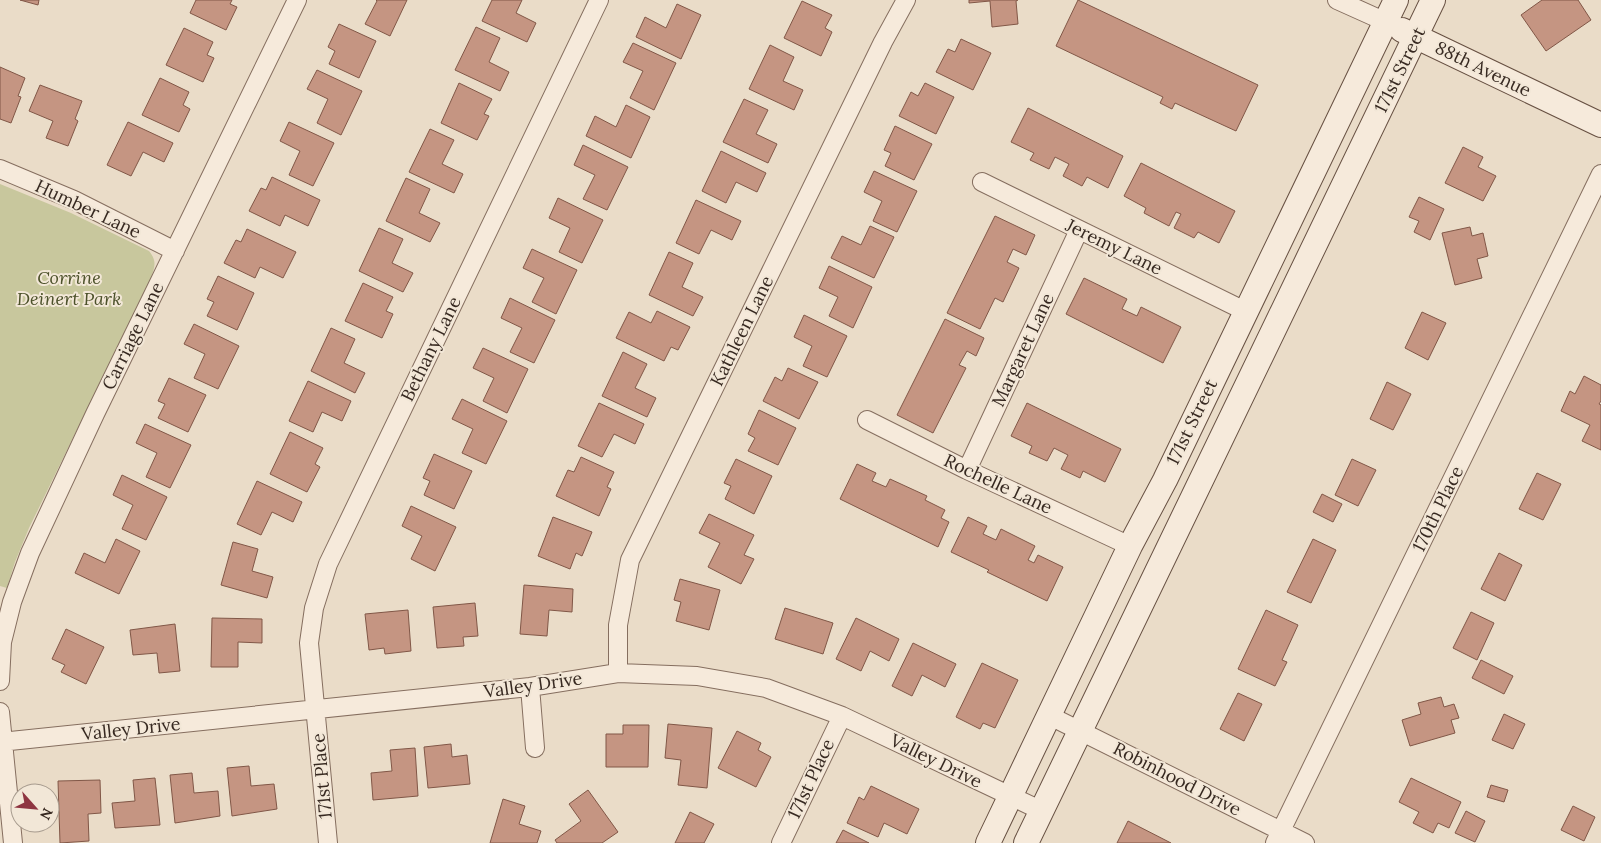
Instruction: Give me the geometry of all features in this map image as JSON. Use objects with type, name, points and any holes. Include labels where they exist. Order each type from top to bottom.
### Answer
[{"type":"street","name":"Carriage Lane","points":[[0,681],[2,642],[12,602],[30,553],[95,414],[297,0]]},
{"type":"street","name":"Bethany Lane","points":[[317,710],[309,643],[314,608],[328,564],[599,0]]},
{"type":"street","name":"Kathleen Lane","points":[[618,673],[618,625],[630,560],[878,50],[906,0]]},
{"type":"street","name":"88th Avenue","points":[[1337,0],[1601,125]]},
{"type":"street","name":"171st Street","points":[[988,843],[1048,715],[1396,0]]},
{"type":"street","name":"171st Street","points":[[1026,843],[1433,0]]},
{"type":"street","name":"Humber Lane","points":[[0,169],[74,200],[175,251]]},
{"type":"street","name":"170th Place","points":[[1278,837],[1601,174]]},
{"type":"street","name":"Jeremy Lane","points":[[982,182],[1245,311]]},
{"type":"street","name":"Margaret Lane","points":[[967,470],[1079,230]]},
{"type":"street","name":"Rochelle Lane","points":[[867,420],[967,470],[1130,546]]},
{"type":"street","name":"Valley Drive","points":[[1,742],[530,687],[618,673],[697,676],[766,688],[842,716],[1042,811]]},
{"type":"street","points":[[530,687],[535,748]]},
{"type":"street","name":"171st Place","points":[[317,710],[328,843]]},
{"type":"street","points":[[0,712],[1,742],[13,843]]},
{"type":"street","name":"Robinhood Drive","points":[[1048,715],[1278,837],[1305,843]]},
{"type":"street","name":"171st Place","points":[[781,843],[842,716]]},
{"type":"green space","name":"Corrine Deinert Park","points":[[0,184],[71,213],[149,251],[154,264],[151,278],[29,528],[7,588],[0,586]]},
{"type":"building","points":[[20,0],[39,0],[38,5]]},
{"type":"building","points":[[196,0],[232,0],[230,4],[237,7],[226,30],[190,13]]},
{"type":"building","points":[[376,0],[407,0],[390,36],[365,24]]},
{"type":"building","points":[[492,0],[522,0],[516,13],[536,23],[527,42],[482,21]]},
{"type":"building","points":[[969,0],[1018,0],[1016,1],[1018,24],[992,27],[990,1],[969,3]]},
{"type":"building","points":[[1078,0],[1258,85],[1236,131],[1175,103],[1172,109],[1160,103],[1163,97],[1056,46]]},
{"type":"building","points":[[1542,0],[1578,0],[1591,20],[1546,51],[1521,15]]},
{"type":"building","points":[[802,1],[832,15],[825,28],[832,32],[821,56],[784,38]]},
{"type":"building","points":[[677,4],[701,15],[681,59],[636,37],[645,17],[666,28]]},
{"type":"building","points":[[339,24],[376,41],[359,78],[329,64],[335,51],[328,47]]},
{"type":"building","points":[[476,27],[500,38],[489,62],[509,72],[500,91],[455,70]]},
{"type":"building","points":[[184,28],[213,42],[207,55],[214,58],[203,82],[166,65]]},
{"type":"building","points":[[961,39],[991,53],[973,90],[936,72],[948,49],[955,52]]},
{"type":"building","points":[[633,43],[676,63],[654,110],[630,98],[643,71],[623,62]]},
{"type":"building","points":[[770,45],[794,57],[783,81],[803,90],[794,110],[749,89]]},
{"type":"building","points":[[0,67],[25,78],[18,96],[21,97],[11,123],[0,119]]},
{"type":"building","points":[[317,70],[362,91],[341,135],[317,123],[328,99],[307,89]]},
{"type":"building","points":[[160,78],[189,92],[183,105],[190,109],[179,132],[142,115]]},
{"type":"building","points":[[459,83],[492,99],[484,114],[489,116],[477,140],[441,123]]},
{"type":"building","points":[[925,83],[954,97],[936,134],[899,116],[911,92],[918,96]]},
{"type":"building","points":[[40,85],[82,101],[75,119],[78,121],[68,146],[46,138],[53,121],[29,111]]},
{"type":"building","points":[[744,99],[768,110],[756,134],[777,144],[768,163],[723,142]]},
{"type":"building","points":[[626,105],[650,117],[631,158],[586,136],[595,116],[616,127]]},
{"type":"building","points":[[1028,108],[1123,156],[1108,188],[1087,177],[1082,186],[1063,176],[1069,164],[1055,157],[1049,169],[1030,160],[1034,153],[1011,142]]},
{"type":"building","points":[[128,122],[173,143],[164,162],[143,152],[131,176],[107,165]]},
{"type":"building","points":[[289,122],[334,143],[313,186],[289,175],[300,151],[280,141]]},
{"type":"building","points":[[895,126],[932,144],[914,180],[885,166],[891,153],[884,150]]},
{"type":"building","points":[[430,129],[454,140],[442,164],[463,174],[454,193],[409,172]]},
{"type":"building","points":[[583,145],[628,167],[607,210],[583,199],[595,175],[574,165]]},
{"type":"building","points":[[1463,147],[1483,157],[1478,167],[1496,176],[1483,201],[1445,183]]},
{"type":"building","points":[[721,151],[766,173],[757,192],[736,182],[726,203],[702,191]]},
{"type":"building","points":[[1141,163],[1235,211],[1219,243],[1198,232],[1194,238],[1174,228],[1181,214],[1176,212],[1169,226],[1144,213],[1146,208],[1124,196]]},
{"type":"building","points":[[874,171],[917,191],[897,232],[873,221],[882,201],[864,192]]},
{"type":"building","points":[[272,177],[320,200],[308,226],[285,215],[280,226],[249,211],[261,188],[266,190]]},
{"type":"building","points":[[406,178],[430,189],[419,213],[440,223],[430,242],[386,221]]},
{"type":"building","points":[[1419,197],[1444,209],[1430,240],[1414,232],[1419,221],[1409,217]]},
{"type":"building","points":[[558,198],[603,220],[582,263],[559,252],[570,228],[549,218]]},
{"type":"building","points":[[696,200],[741,221],[732,240],[711,230],[699,254],[676,243]]},
{"type":"building","points":[[995,216],[1035,235],[1026,255],[1013,249],[1007,262],[1019,268],[1003,302],[995,298],[980,329],[947,313]]},
{"type":"building","points":[[870,226],[894,237],[874,278],[831,258],[842,236],[861,245]]},
{"type":"building","points":[[1470,227],[1472,236],[1483,233],[1488,256],[1477,259],[1482,278],[1455,285],[1442,233]]},
{"type":"building","points":[[379,228],[403,239],[392,263],[413,273],[403,292],[359,271]]},
{"type":"building","points":[[247,229],[296,252],[283,278],[260,267],[255,278],[224,263],[236,240],[241,242]]},
{"type":"building","points":[[532,249],[577,270],[556,314],[532,302],[544,278],[523,268]]},
{"type":"building","points":[[669,252],[693,263],[682,287],[703,297],[693,316],[649,295]]},
{"type":"building","points":[[829,266],[872,287],[853,328],[829,316],[838,297],[819,288]]},
{"type":"building","points":[[218,276],[254,293],[237,330],[207,316],[214,302],[207,299]]},
{"type":"building","points":[[1084,278],[1127,299],[1122,309],[1137,316],[1141,307],[1181,327],[1163,363],[1066,314]]},
{"type":"building","points":[[363,283],[393,297],[386,311],[393,314],[382,338],[345,321]]},
{"type":"building","points":[[510,298],[555,320],[534,363],[510,352],[522,328],[501,318]]},
{"type":"building","points":[[657,311],[690,327],[678,350],[671,347],[664,361],[616,338],[629,312],[651,323]]},
{"type":"building","points":[[1422,312],[1446,323],[1428,360],[1405,348]]},
{"type":"building","points":[[804,315],[847,336],[827,377],[803,366],[812,346],[794,337]]},
{"type":"building","points":[[945,319],[984,338],[976,356],[967,351],[959,365],[966,368],[933,433],[897,415]]},
{"type":"building","points":[[194,324],[239,346],[218,389],[194,378],[205,354],[184,344]]},
{"type":"building","points":[[331,328],[355,339],[344,363],[365,373],[355,393],[311,371]]},
{"type":"building","points":[[483,348],[528,369],[507,413],[483,401],[494,378],[473,368]]},
{"type":"building","points":[[623,352],[647,364],[635,388],[656,398],[647,417],[602,396]]},
{"type":"building","points":[[788,368],[818,382],[799,419],[763,401],[775,377],[782,381]]},
{"type":"building","points":[[1584,376],[1601,385],[1601,401],[1599,404],[1601,405],[1601,450],[1582,441],[1590,425],[1561,411],[1570,391],[1575,394]]},
{"type":"building","points":[[169,378],[206,395],[188,432],[158,418],[165,404],[158,401]]},
{"type":"building","points":[[308,381],[351,401],[342,421],[322,412],[313,432],[289,421]]},
{"type":"building","points":[[1387,382],[1411,394],[1393,430],[1370,419]]},
{"type":"building","points":[[462,399],[507,421],[486,464],[462,453],[473,429],[452,419]]},
{"type":"building","points":[[599,403],[644,424],[635,444],[614,434],[602,457],[578,446]]},
{"type":"building","points":[[1027,403],[1121,449],[1105,482],[1083,471],[1080,478],[1061,469],[1068,455],[1054,448],[1047,461],[1029,453],[1032,446],[1011,436]]},
{"type":"building","points":[[759,410],[796,428],[778,465],[748,451],[755,438],[748,434]]},
{"type":"building","points":[[145,424],[191,445],[170,488],[146,477],[157,453],[136,443]]},
{"type":"building","points":[[290,432],[323,448],[315,464],[320,467],[307,492],[270,474]]},
{"type":"building","points":[[434,454],[472,471],[454,509],[424,495],[430,481],[423,478]]},
{"type":"building","points":[[581,457],[614,472],[607,487],[611,489],[599,516],[556,496],[568,470],[574,472]]},
{"type":"building","points":[[736,459],[772,476],[754,514],[725,499],[731,486],[724,483]]},
{"type":"building","points":[[1352,459],[1376,470],[1358,506],[1335,495]]},
{"type":"building","points":[[857,464],[876,473],[872,481],[886,487],[890,479],[927,496],[925,500],[945,510],[941,518],[949,522],[938,547],[840,499]]},
{"type":"building","points":[[1537,473],[1561,484],[1543,520],[1519,509]]},
{"type":"building","points":[[122,475],[167,497],[146,540],[122,529],[133,505],[113,495]]},
{"type":"building","points":[[257,481],[302,502],[293,522],[272,512],[261,535],[237,524]]},
{"type":"building","points":[[1322,494],[1342,504],[1333,522],[1313,512]]},
{"type":"building","points":[[411,506],[456,527],[435,571],[411,559],[422,536],[402,526]]},
{"type":"building","points":[[709,514],[754,535],[744,555],[754,559],[741,584],[708,567],[720,543],[699,533]]},
{"type":"building","points":[[553,517],[592,532],[582,556],[576,553],[570,569],[538,556]]},
{"type":"building","points":[[968,517],[987,526],[983,534],[996,540],[1001,529],[1035,546],[1028,560],[1034,563],[1038,555],[1063,567],[1047,601],[951,552]]},
{"type":"building","points":[[116,539],[140,551],[119,594],[75,573],[84,553],[105,563]]},
{"type":"building","points":[[1313,539],[1336,550],[1311,603],[1287,592]]},
{"type":"building","points":[[233,542],[258,549],[252,571],[273,577],[267,598],[221,585]]},
{"type":"building","points":[[1499,553],[1522,565],[1505,601],[1481,589]]},
{"type":"building","points":[[680,579],[720,590],[709,630],[676,621],[681,602],[674,600]]},
{"type":"building","points":[[524,585],[573,589],[572,612],[549,610],[547,636],[520,634]]},
{"type":"building","points":[[475,603],[478,636],[463,637],[464,646],[437,648],[433,607]]},
{"type":"building","points":[[785,608],[833,623],[823,654],[775,639]]},
{"type":"building","points":[[408,610],[411,651],[385,654],[384,648],[369,650],[365,614]]},
{"type":"building","points":[[1266,610],[1298,625],[1282,660],[1287,662],[1275,686],[1238,669]]},
{"type":"building","points":[[1471,612],[1494,623],[1477,660],[1453,648]]},
{"type":"building","points":[[212,618],[262,619],[262,643],[238,642],[238,667],[211,667]]},
{"type":"building","points":[[856,618],[899,639],[889,661],[870,651],[861,671],[836,659]]},
{"type":"building","points":[[175,624],[180,671],[159,673],[157,653],[133,655],[130,630]]},
{"type":"building","points":[[66,629],[104,647],[86,684],[61,672],[65,665],[52,659]]},
{"type":"building","points":[[913,643],[956,664],[945,687],[922,675],[912,696],[892,686]]},
{"type":"building","points":[[1481,660],[1513,676],[1504,694],[1472,678]]},
{"type":"building","points":[[982,663],[1018,680],[995,728],[983,723],[980,729],[956,717]]},
{"type":"building","points":[[1238,693],[1262,704],[1244,741],[1220,729]]},
{"type":"building","points":[[1441,697],[1444,707],[1454,704],[1459,718],[1451,720],[1455,733],[1410,746],[1402,720],[1421,714],[1418,703]]},
{"type":"building","points":[[1504,714],[1525,724],[1513,749],[1492,740]]},
{"type":"building","points":[[668,724],[712,728],[707,788],[678,785],[681,760],[665,758]]},
{"type":"building","points":[[623,725],[649,725],[648,767],[606,767],[606,734],[623,734]]},
{"type":"building","points":[[737,731],[761,743],[758,750],[771,757],[756,787],[718,768]]},
{"type":"building","points":[[451,744],[452,757],[467,755],[470,784],[428,788],[424,747]]},
{"type":"building","points":[[415,748],[418,796],[373,800],[371,773],[392,771],[390,750]]},
{"type":"building","points":[[249,766],[251,786],[274,784],[277,809],[232,816],[227,768]]},
{"type":"building","points":[[192,773],[194,793],[218,791],[220,816],[175,823],[170,775]]},
{"type":"building","points":[[155,778],[160,825],[115,828],[112,803],[135,801],[133,780]]},
{"type":"building","points":[[1411,778],[1461,802],[1449,828],[1438,823],[1433,833],[1413,823],[1419,812],[1399,802]]},
{"type":"building","points":[[100,780],[101,813],[88,814],[89,841],[60,843],[60,783],[58,781]]},
{"type":"building","points":[[1491,785],[1508,790],[1504,802],[1487,797]]},
{"type":"building","points":[[871,786],[919,809],[907,834],[884,823],[878,837],[847,823],[859,797],[864,800]]},
{"type":"building","points":[[588,790],[618,832],[602,843],[557,843],[555,840],[581,821],[569,804]]},
{"type":"building","points":[[503,799],[525,806],[519,824],[541,831],[537,843],[490,843]]},
{"type":"building","points":[[1573,806],[1595,817],[1584,841],[1561,830]]},
{"type":"building","points":[[1466,811],[1485,821],[1475,842],[1455,833]]},
{"type":"building","points":[[690,812],[714,824],[704,843],[675,843]]},
{"type":"building","points":[[1128,821],[1171,843],[1117,843]]},
{"type":"building","points":[[843,830],[869,843],[836,843]]}]
